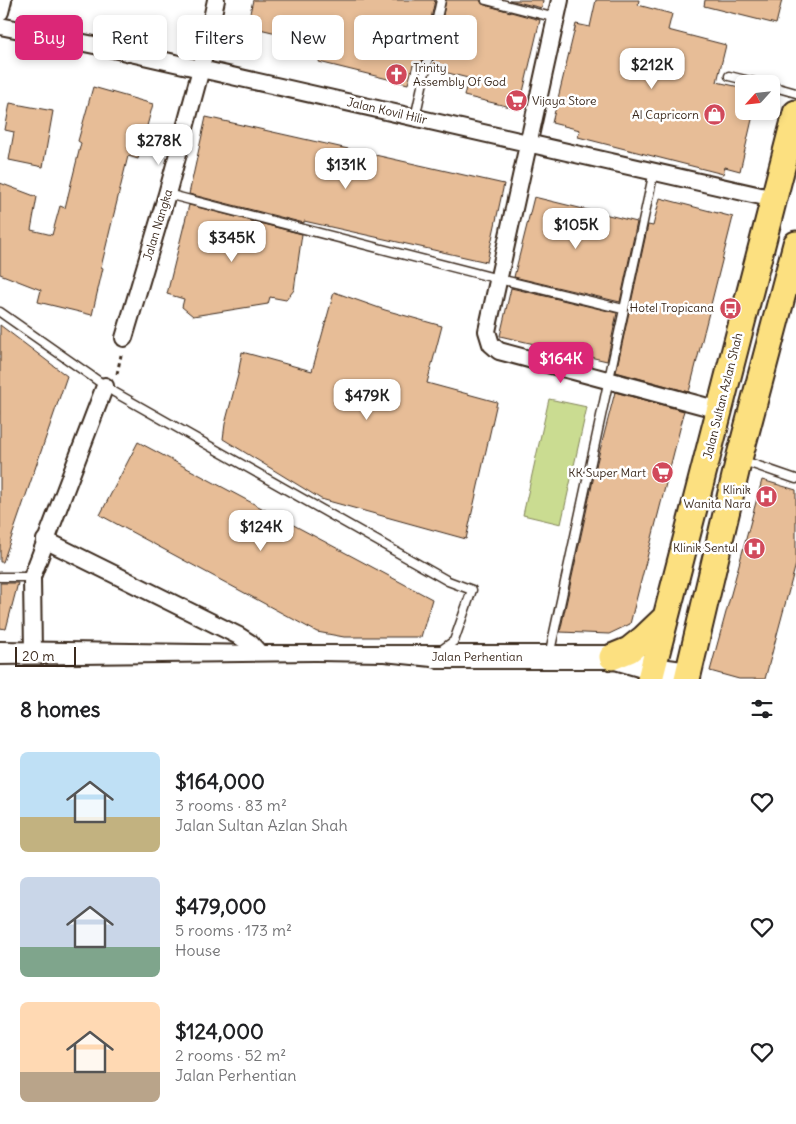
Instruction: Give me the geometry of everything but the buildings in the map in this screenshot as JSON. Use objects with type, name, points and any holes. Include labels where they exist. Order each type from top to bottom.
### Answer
[{"type":"main road","name":"Jalan Sultan Azlan Shah","points":[[651,674],[796,113]]},
{"type":"main road","points":[[688,676],[739,459],[796,244]]},
{"type":"main road","points":[[612,657],[629,650],[666,617]]},
{"type":"street","points":[[0,12],[3,0]]},
{"type":"street","name":"Jalan Nangka","points":[[124,338],[167,194],[201,69],[216,0]]},
{"type":"street","points":[[560,0],[487,331],[491,344],[499,351],[719,410]]},
{"type":"street","name":"Jalan Kovil Hilir","points":[[0,26],[104,47],[774,199]]},
{"type":"street","points":[[34,653],[32,577],[45,540],[109,389]]},
{"type":"street","points":[[45,540],[239,636],[250,643],[273,666],[279,679]]},
{"type":"street","name":"Jalan Perhentian","points":[[0,653],[263,657],[612,657],[651,674],[688,676]]},
{"type":"street","points":[[416,679],[433,657]]},
{"type":"street","points":[[0,678],[315,673],[382,674],[430,679]]},
{"type":"lane","points":[[416,118],[441,0]]},
{"type":"lane","points":[[486,0],[556,18]]},
{"type":"lane","points":[[729,76],[735,77]]},
{"type":"lane","points":[[780,89],[796,93]]},
{"type":"lane","points":[[548,657],[654,171]]},
{"type":"lane","points":[[167,194],[624,309]]},
{"type":"lane","points":[[0,312],[109,389],[448,581],[472,590],[454,641],[433,657]]},
{"type":"lane","points":[[739,459],[796,479]]},
{"type":"lane","points":[[0,576],[32,577]]},
{"type":"path","points":[[109,389],[124,338]]},
{"type":"green space","points":[[549,399],[587,407],[561,524],[523,515]]},
{"type":"place","name":"Trinity Assembly Of God","points":[[397,75]]},
{"type":"place","name":"Vijaya Store","points":[[516,101]]},
{"type":"place","name":"Al Capricorn","points":[[715,115]]},
{"type":"place","name":"Hotel Tropicana","points":[[730,308]]},
{"type":"place","name":"KK Super Mart","points":[[662,473]]},
{"type":"place","name":"Klinik Wanita Nara","points":[[767,497]]},
{"type":"place","name":"Klinik Sentul","points":[[754,548]]}]
